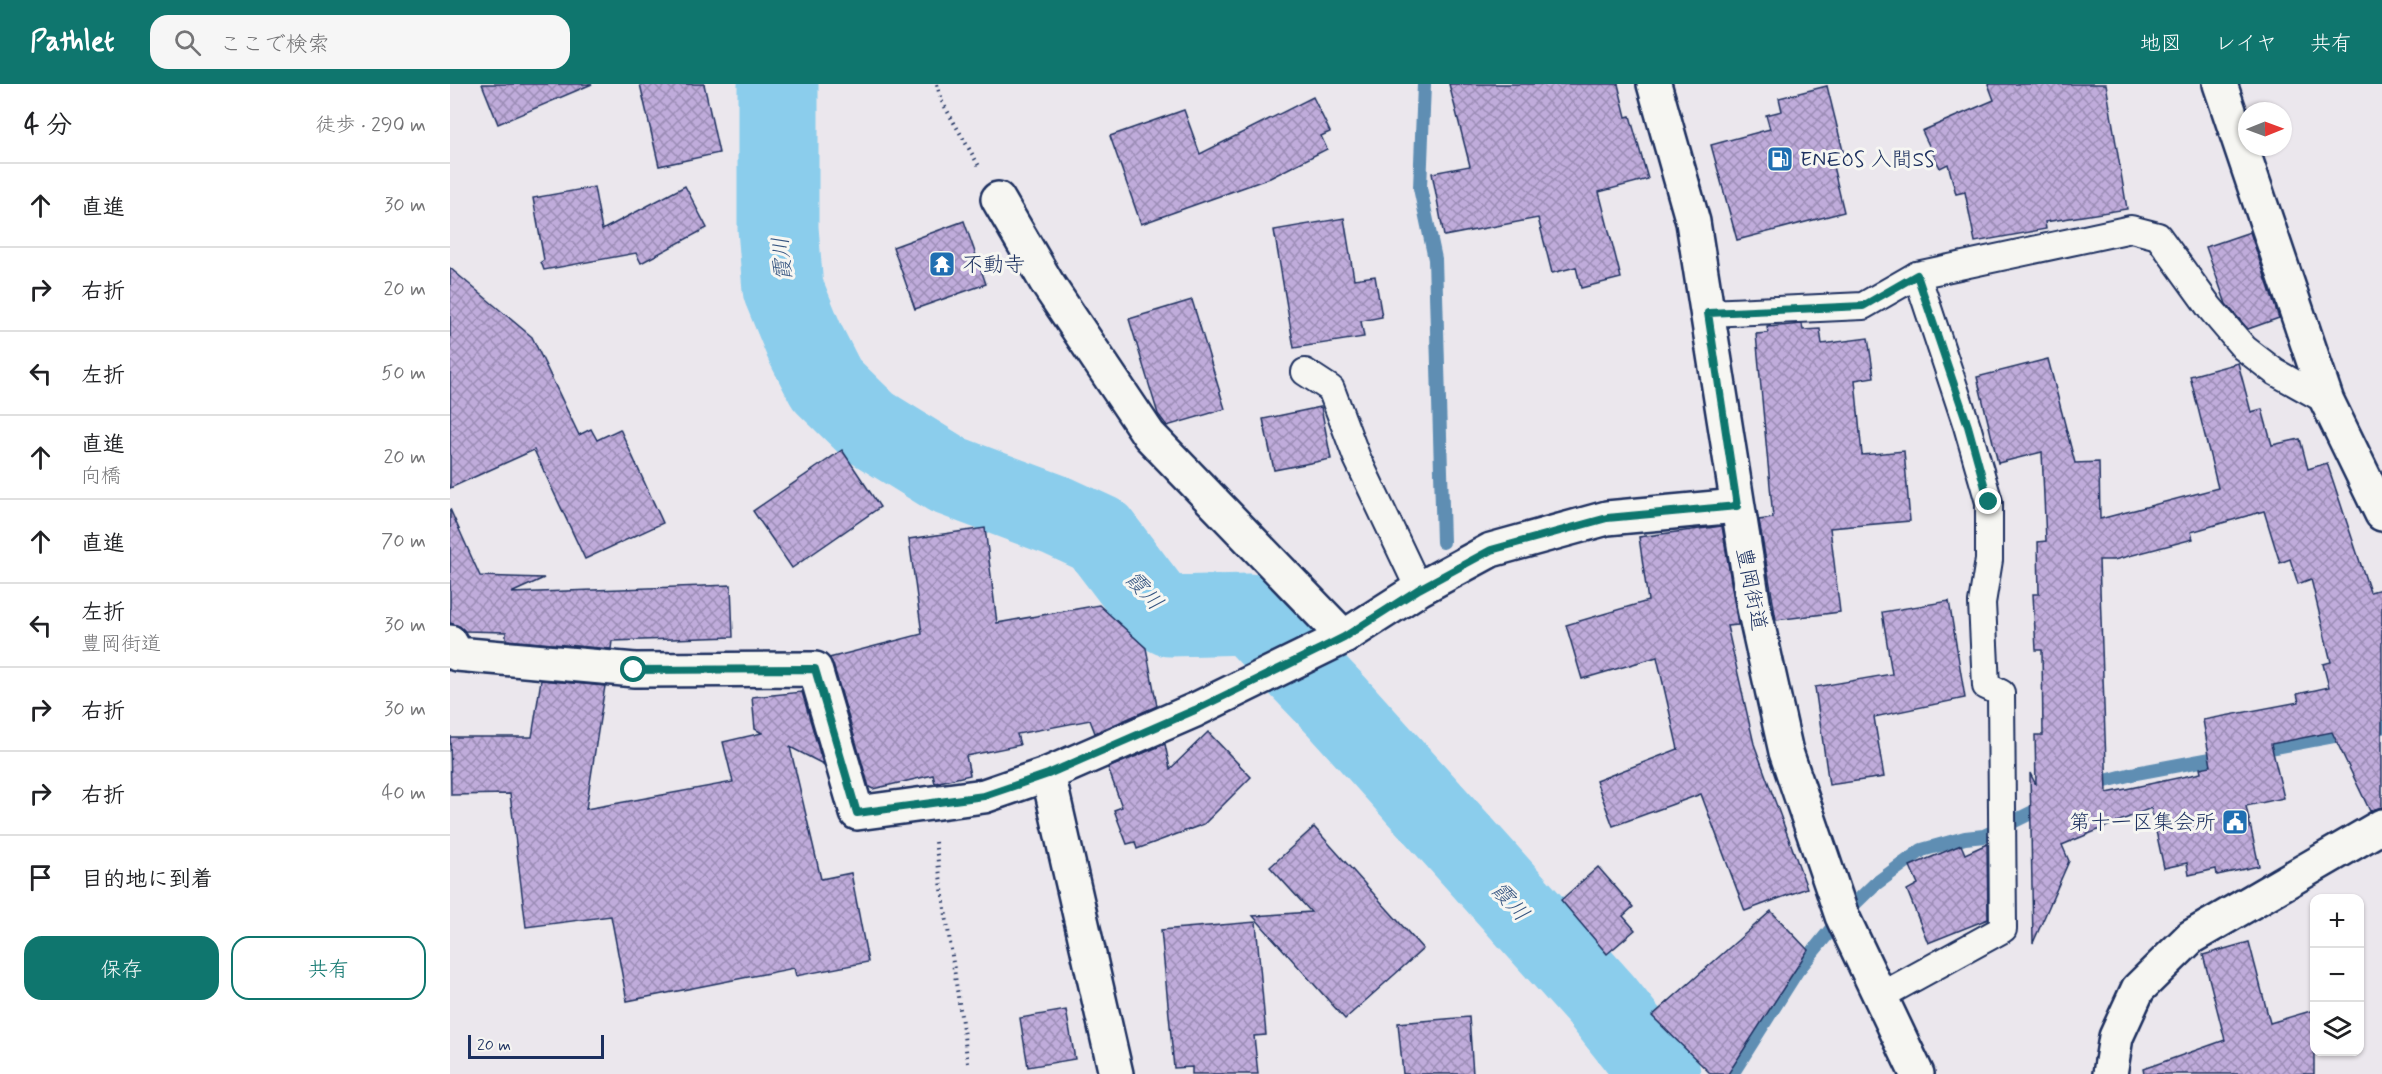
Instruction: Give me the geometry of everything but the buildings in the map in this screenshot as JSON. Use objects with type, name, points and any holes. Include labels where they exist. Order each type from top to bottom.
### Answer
[{"type":"street","name":"豊岡街道","points":[[1654,84],[1693,222],[1754,608],[1786,752],[1828,882],[1879,998],[1917,1074]]},
{"type":"street","points":[[2220,84],[2327,402],[2382,514]]},
{"type":"street","points":[[998,199],[1047,283],[1149,435],[1335,642]]},
{"type":"street","points":[[450,642],[457,654],[634,670],[815,669],[857,813],[984,796],[1048,774],[1195,710],[1335,642],[1419,589],[1491,550],[1607,518],[1737,506]]},
{"type":"street","points":[[1048,774],[1116,1074]]},
{"type":"street","points":[[2110,1074],[2116,1038],[2138,989],[2191,937],[2382,826]]},
{"type":"lane","points":[[1708,313],[1863,306],[1917,275],[2131,229],[2158,236],[2210,308],[2244,348],[2275,372],[2327,402]]},
{"type":"lane","points":[[1879,998],[2003,929],[2001,693],[1986,686],[1982,603],[1989,560],[1989,502],[1968,426],[1917,275]]},
{"type":"lane","points":[[1305,372],[1331,389],[1358,458],[1419,589]]},
{"type":"path","points":[[937,84],[941,100],[998,199]]},
{"type":"path","points":[[929,803],[968,1063]]},
{"type":"waterway","name":"霞川","points":[[778,84],[778,228],[783,289],[805,343],[826,384],[869,426],[948,475],[1058,516],[1099,535],[1154,607],[1170,616],[1249,614],[1337,706],[1602,1001],[1660,1074]]},
{"type":"waterway","points":[[1424,84],[1420,188],[1435,259],[1443,542]]},
{"type":"waterway","points":[[2254,751],[2382,727]]},
{"type":"waterway","points":[[2090,785],[2136,773],[2227,756]]},
{"type":"waterway","points":[[1732,1074],[1797,971],[1842,916],[1874,885],[1922,850],[1965,838],[1984,836],[2045,806]]},
{"type":"place","name":"ENEOS 入間SS","points":[[1780,159]]},
{"type":"place","name":"不動寺","points":[[942,264]]},
{"type":"place","name":"第十一区集会所","points":[[2235,822]]},
{"type":"route","points":[[634,670],[815,669],[857,813],[984,796],[1048,774],[1195,710],[1344,637],[1419,589],[1491,550],[1607,518],[1737,506],[1708,313],[1863,306],[1917,275],[1968,426],[1989,502]]}]
